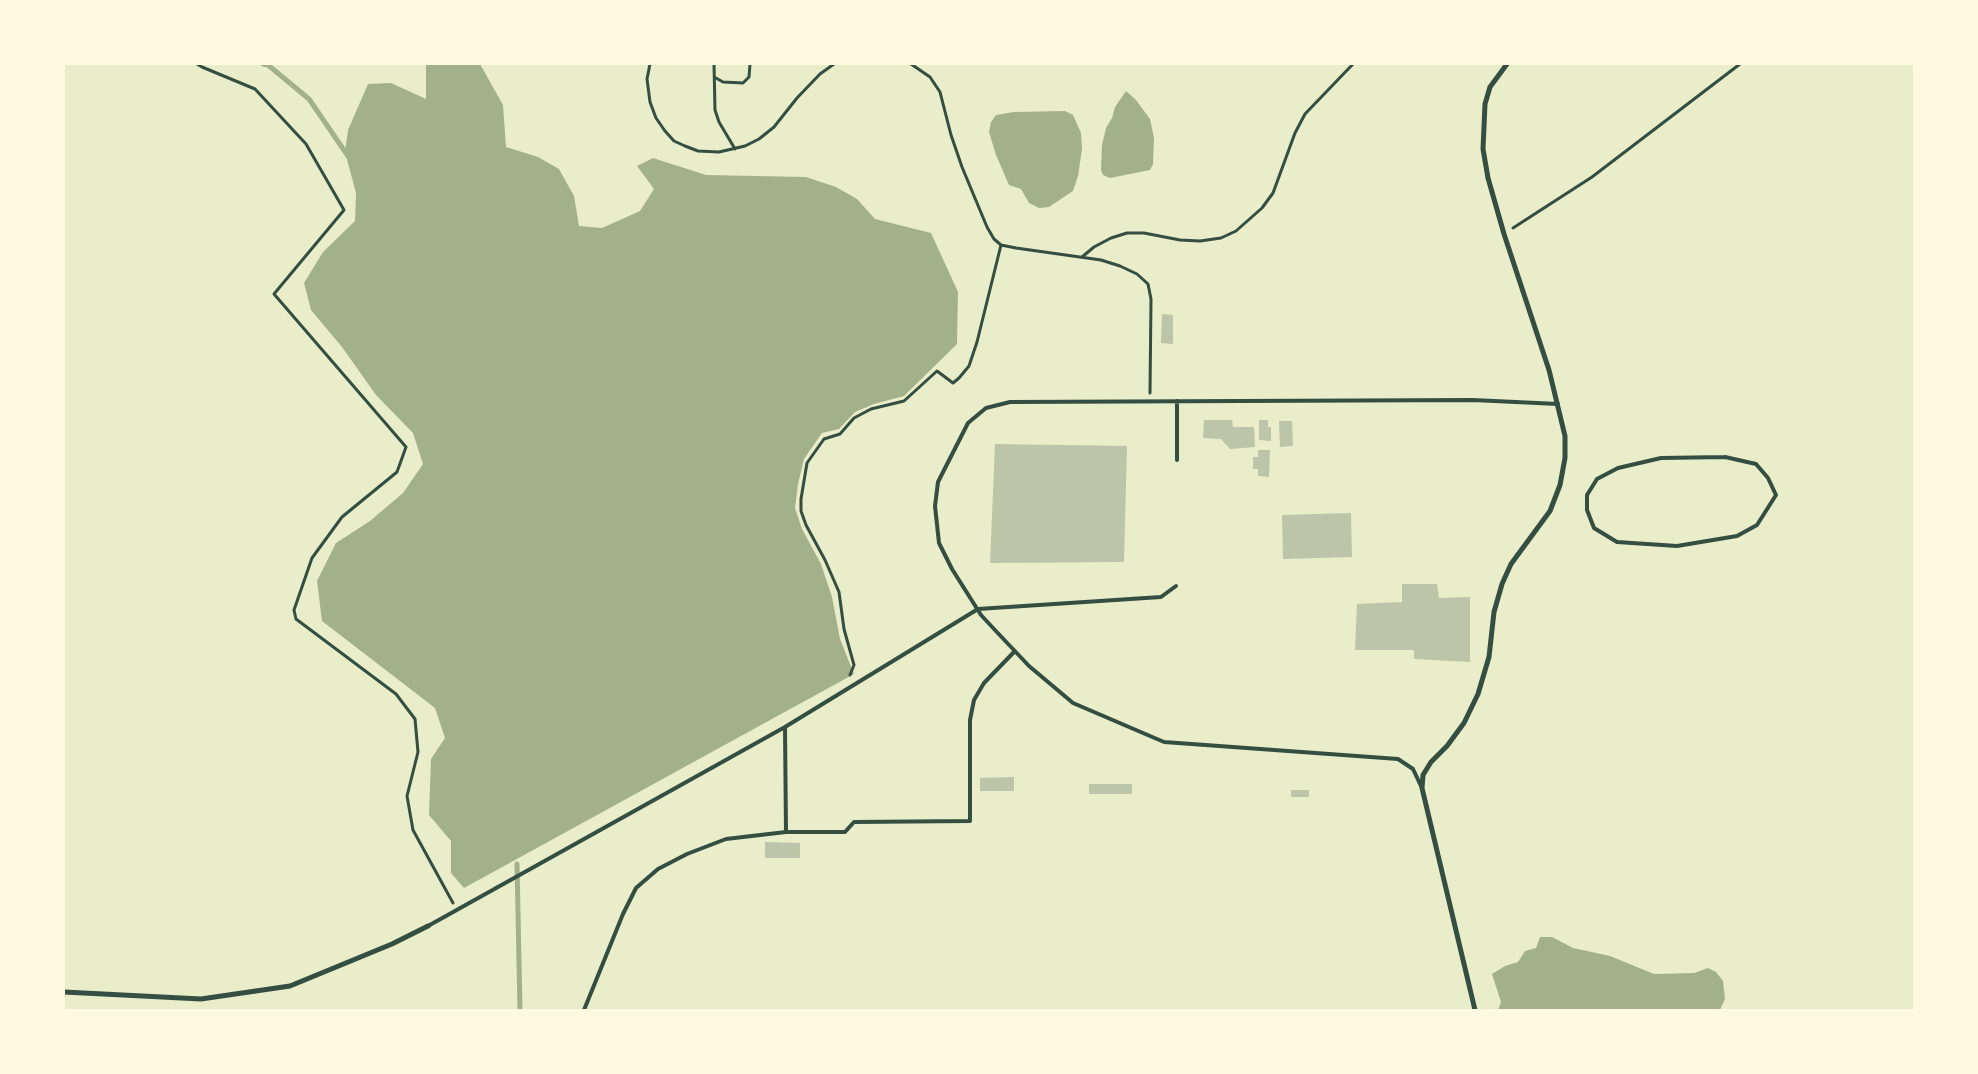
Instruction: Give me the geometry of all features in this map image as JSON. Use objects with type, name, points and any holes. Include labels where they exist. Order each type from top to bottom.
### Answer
[{"type":"street","points":[[1475,1010],[1422,788],[1423,775],[1431,762],[1447,746],[1464,722],[1478,694],[1489,657],[1494,612],[1502,584],[1511,564],[1550,511],[1560,485],[1565,458],[1565,436],[1549,370],[1504,234],[1482,149],[1482,126],[1490,87],[1507,64]]},
{"type":"street","points":[[64,992],[201,999],[290,986],[392,944],[428,926]]},
{"type":"lane","points":[[1422,788],[1413,769],[1398,759],[1164,742],[1073,703],[1029,666],[1015,651],[978,609],[952,569],[939,543],[935,506],[938,482],[968,423],[986,408],[1010,402],[1473,400],[1558,404]]},
{"type":"lane","points":[[1177,401],[1177,460]]},
{"type":"lane","points":[[1725,457],[1756,464],[1768,478],[1776,495],[1757,525],[1736,536],[1677,546],[1617,542],[1594,528],[1587,510],[1587,495],[1597,479],[1618,468],[1661,458],[1725,457]]},
{"type":"lane","points":[[428,926],[785,727],[978,609],[1161,597],[1176,586]]},
{"type":"lane","points":[[584,1010],[623,914],[636,888],[658,869],[687,854],[726,839],[786,832],[845,832],[854,822],[970,821],[970,720],[974,700],[984,683],[1015,651]]},
{"type":"lane","points":[[785,727],[786,832]]},
{"type":"path","points":[[197,64],[255,89],[306,144],[344,210],[274,294],[406,447],[397,472],[342,518],[312,558],[294,610],[296,620],[396,694],[415,719],[418,752],[407,796],[413,830],[454,904]]},
{"type":"path","points":[[650,64],[648,79],[650,102],[664,131],[674,141],[698,151],[718,152],[735,149],[759,139],[774,127],[797,98],[820,74],[834,64]]},
{"type":"path","points":[[714,64],[715,110],[719,122],[735,149]]},
{"type":"path","points":[[715,77],[723,82],[743,83],[749,78],[750,64]]},
{"type":"path","points":[[911,64],[930,77],[940,92],[962,168],[994,239],[1001,244],[1016,248],[1101,260],[1137,274],[1148,284],[1151,299],[1150,401]]},
{"type":"path","points":[[1082,257],[1094,247],[1111,238],[1127,233],[1144,232],[1180,240],[1200,241],[1220,238],[1236,231],[1262,208],[1273,193],[1295,133],[1305,114],[1353,64]]},
{"type":"path","points":[[1504,234],[1592,177],[1740,64]]},
{"type":"path","points":[[847,681],[854,665],[844,629],[839,592],[806,525],[802,511],[801,499],[807,463],[824,439],[840,434],[854,418],[871,409],[904,401],[936,371],[953,383],[959,378],[969,366],[977,342],[1001,244]]},
{"type":"shaded area","points":[[426,64],[480,64],[503,105],[506,147],[538,157],[559,169],[574,196],[579,226],[602,228],[640,211],[654,189],[637,166],[653,158],[706,175],[806,177],[836,187],[857,199],[875,219],[931,233],[958,292],[957,344],[904,396],[874,404],[855,412],[839,429],[822,433],[804,459],[795,508],[802,529],[821,564],[832,597],[840,639],[854,674],[464,888],[451,873],[451,841],[429,815],[431,759],[445,738],[435,708],[322,621],[317,581],[336,543],[370,521],[403,493],[423,464],[413,433],[376,395],[342,347],[311,310],[304,283],[323,252],[355,221],[356,193],[345,152],[348,130],[368,84],[391,83],[426,99]]},
{"type":"shaded area","points":[[1126,91],[1136,100],[1150,119],[1154,138],[1153,164],[1150,170],[1110,178],[1103,175],[1101,170],[1102,145],[1106,128],[1112,118],[1115,107]]},
{"type":"shaded area","points":[[1065,111],[1073,115],[1081,133],[1082,149],[1078,176],[1073,191],[1049,207],[1039,208],[1029,203],[1021,189],[1009,185],[996,155],[989,132],[991,122],[996,115],[1014,112]]},
{"type":"shaded area","points":[[1540,937],[1552,937],[1573,948],[1610,956],[1654,974],[1694,973],[1708,968],[1716,972],[1723,981],[1725,999],[1720,1010],[1498,1010],[1501,1002],[1492,974],[1505,966],[1518,962],[1525,951],[1536,948]]},
{"type":"building","points":[[1162,314],[1173,315],[1173,344],[1161,343]]},
{"type":"building","points":[[1204,420],[1232,420],[1233,427],[1254,427],[1255,447],[1230,449],[1221,439],[1203,438]]},
{"type":"building","points":[[1259,420],[1268,420],[1268,427],[1271,427],[1271,441],[1259,440]]},
{"type":"building","points":[[1279,421],[1292,421],[1293,446],[1280,447]]},
{"type":"building","points":[[995,444],[1127,446],[1124,562],[990,563]]},
{"type":"building","points":[[1258,450],[1270,450],[1269,477],[1258,476],[1258,469],[1253,469],[1253,457],[1258,457]]},
{"type":"building","points":[[1351,513],[1352,557],[1283,559],[1282,515]]},
{"type":"building","points":[[1402,584],[1437,584],[1439,598],[1470,597],[1470,662],[1414,659],[1414,650],[1355,650],[1357,604],[1402,602]]},
{"type":"building","points":[[1014,777],[1014,791],[980,791],[980,778]]},
{"type":"building","points":[[1089,784],[1132,784],[1132,794],[1089,794]]},
{"type":"building","points":[[1291,790],[1309,790],[1309,797],[1291,797]]},
{"type":"building","points":[[765,842],[800,843],[800,858],[765,858]]},
{"type":"waterway","points":[[263,64],[268,65],[309,99],[348,156]]},
{"type":"waterway","points":[[517,864],[520,1010]]}]
